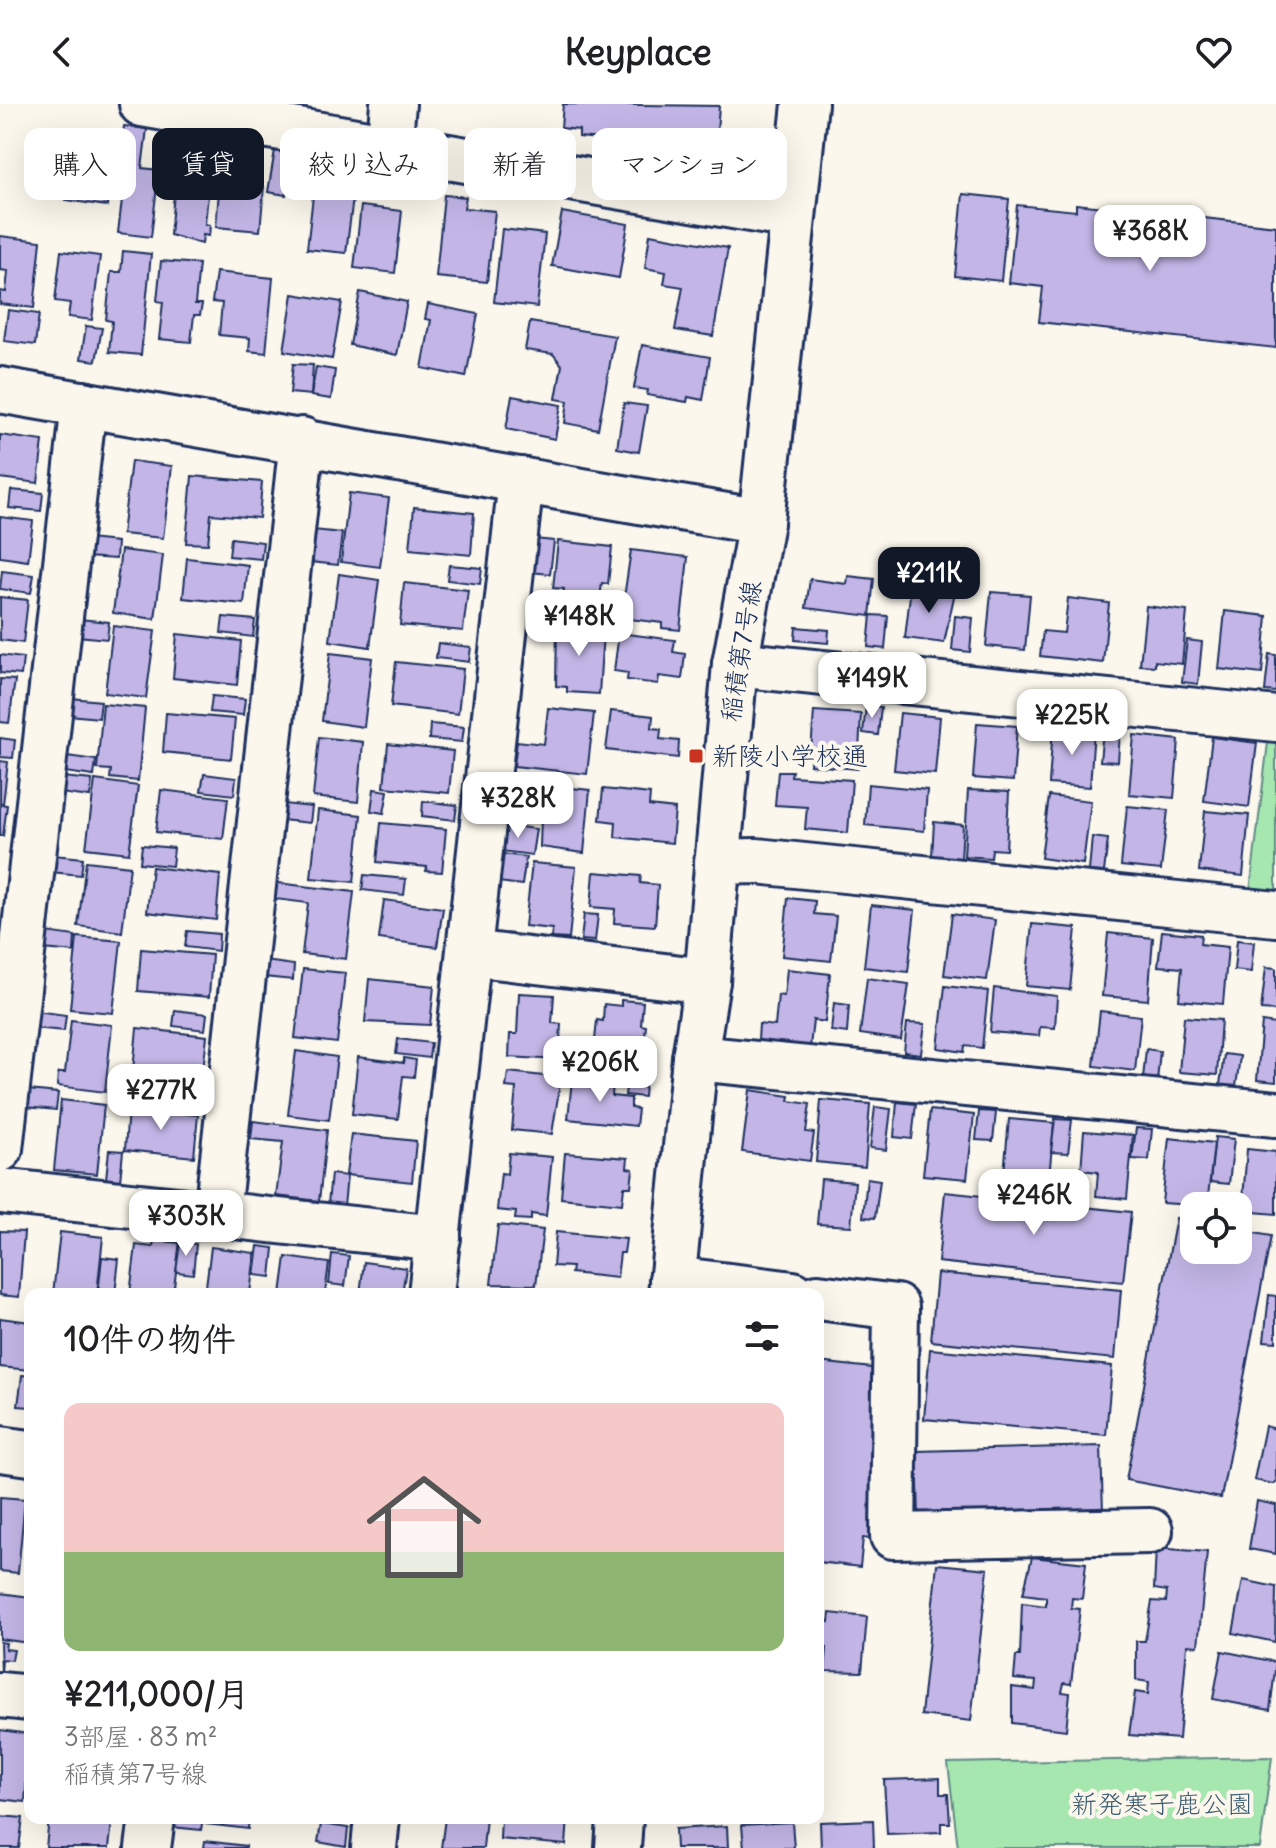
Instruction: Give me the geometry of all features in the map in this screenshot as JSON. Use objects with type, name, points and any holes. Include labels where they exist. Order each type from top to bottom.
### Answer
[{"type":"street","points":[[145,104],[280,129]]},
{"type":"street","points":[[391,128],[393,104]]},
{"type":"street","name":"稲積第7号線","points":[[672,1286],[695,1058],[707,981],[735,664],[761,522],[805,104]]},
{"type":"street","points":[[448,159],[791,216]]},
{"type":"street","points":[[0,390],[761,522]]},
{"type":"street","points":[[0,1149],[84,404]]},
{"type":"street","points":[[217,1213],[302,440]]},
{"type":"street","points":[[432,1288],[521,480]]},
{"type":"street","points":[[735,664],[1276,719]]},
{"type":"street","points":[[717,862],[756,861],[1276,914]]},
{"type":"street","points":[[469,953],[707,981]]},
{"type":"street","points":[[695,1058],[1276,1114]]},
{"type":"street","points":[[0,1191],[438,1238]]},
{"type":"street","points":[[672,1286],[702,1288]]},
{"type":"street","points":[[824,1298],[896,1307],[893,1536],[1150,1531]]},
{"type":"street","points":[[0,1449],[24,1452]]},
{"type":"street","points":[[0,1695],[24,1697]]},
{"type":"street","points":[[148,1848],[151,1824]]},
{"type":"street","points":[[374,1848],[376,1824]]},
{"type":"street","points":[[618,1848],[620,1824]]},
{"type":"green space","points":[[1269,734],[1276,736],[1276,894],[1250,891]]},
{"type":"green space","name":"新発寒子鹿公園","points":[[1272,1757],[1260,1848],[958,1848],[948,1763]]},
{"type":"building","points":[[563,104],[719,106],[717,128],[592,128],[592,138],[579,137],[576,128],[561,128]]},
{"type":"building","points":[[124,126],[147,129],[142,168],[152,169],[152,200],[155,200],[151,237],[118,233],[122,200],[136,200],[136,128]]},
{"type":"building","points":[[275,150],[280,151],[280,194],[268,192]]},
{"type":"building","points":[[963,194],[1009,199],[1001,281],[955,276]]},
{"type":"building","points":[[448,195],[464,197],[464,208],[495,211],[487,282],[436,277],[444,200],[448,200]]},
{"type":"building","points":[[66,200],[108,200],[107,206]]},
{"type":"building","points":[[173,200],[208,200],[205,224],[210,225],[209,236],[203,235],[202,244],[170,235]]},
{"type":"building","points":[[218,200],[263,200],[260,231],[216,227]]},
{"type":"building","points":[[313,200],[353,200],[346,253],[307,249]]},
{"type":"building","points":[[1076,204],[1276,226],[1276,348],[1039,322],[1043,287],[1009,283],[1017,205],[1076,211]]},
{"type":"building","points":[[361,206],[402,211],[395,273],[354,268]]},
{"type":"building","points":[[562,212],[628,224],[619,278],[552,266]]},
{"type":"building","points":[[502,229],[545,234],[537,307],[494,302]]},
{"type":"building","points":[[650,234],[728,248],[713,336],[675,330],[683,287],[664,284],[666,272],[645,268]]},
{"type":"building","points":[[0,236],[41,241],[34,308],[0,304],[0,291],[6,292],[8,271],[0,270]]},
{"type":"building","points":[[61,251],[100,256],[92,320],[68,317],[70,303],[55,301]]},
{"type":"building","points":[[123,251],[151,254],[141,355],[109,352],[112,321],[106,320],[111,272],[121,272]]},
{"type":"building","points":[[161,261],[199,264],[195,304],[202,304],[200,315],[194,315],[191,342],[159,339],[163,302],[157,301]]},
{"type":"building","points":[[216,272],[273,278],[266,353],[249,351],[250,338],[219,335],[222,303],[212,302]]},
{"type":"building","points":[[360,292],[407,302],[397,355],[350,345]]},
{"type":"building","points":[[293,294],[342,302],[332,359],[284,351]]},
{"type":"building","points":[[428,304],[478,314],[466,377],[422,368],[431,320],[425,319]]},
{"type":"building","points":[[8,310],[39,314],[35,345],[4,341]]},
{"type":"building","points":[[530,322],[615,336],[598,429],[565,423],[568,401],[556,399],[562,365],[553,354],[525,350]]},
{"type":"building","points":[[86,326],[102,328],[96,361],[81,359]]},
{"type":"building","points":[[642,345],[710,357],[703,400],[688,397],[687,402],[647,395],[648,390],[634,388]]},
{"type":"building","points":[[293,364],[313,365],[311,395],[290,393]]},
{"type":"building","points":[[316,367],[335,370],[331,399],[311,396]]},
{"type":"building","points":[[512,396],[561,405],[555,439],[506,429]]},
{"type":"building","points":[[624,403],[647,406],[639,452],[617,448]]},
{"type":"building","points":[[0,435],[43,441],[38,483],[0,478]]},
{"type":"building","points":[[131,461],[172,466],[163,538],[122,534]]},
{"type":"building","points":[[192,476],[262,482],[259,518],[211,514],[208,544],[186,543]]},
{"type":"building","points":[[11,490],[43,493],[41,511],[9,508]]},
{"type":"building","points":[[349,493],[389,498],[380,567],[341,562]]},
{"type":"building","points":[[414,507],[474,513],[471,555],[410,549]]},
{"type":"building","points":[[0,517],[33,521],[28,561],[0,557]]},
{"type":"building","points":[[313,530],[342,533],[338,565],[310,562]]},
{"type":"building","points":[[231,538],[263,542],[261,559],[229,556]]},
{"type":"building","points":[[88,539],[117,542],[116,559],[86,557]]},
{"type":"building","points":[[534,539],[554,541],[550,574],[530,572]]},
{"type":"building","points":[[558,541],[612,547],[608,584],[602,583],[598,614],[562,610],[564,589],[553,588]]},
{"type":"building","points":[[121,550],[163,555],[155,619],[113,613]]},
{"type":"building","points":[[631,550],[688,557],[680,630],[662,628],[662,623],[621,618]]},
{"type":"building","points":[[187,558],[248,565],[244,604],[183,598]]},
{"type":"building","points":[[449,565],[482,568],[480,584],[447,580]]},
{"type":"building","points":[[2,571],[34,575],[31,593],[0,589]]},
{"type":"building","points":[[339,574],[379,580],[370,647],[330,641]]},
{"type":"building","points":[[848,576],[874,579],[870,616],[806,608],[810,579],[847,584]]},
{"type":"building","points":[[404,583],[468,590],[463,631],[400,625]]},
{"type":"building","points":[[911,587],[955,592],[944,643],[905,638]]},
{"type":"building","points":[[991,592],[1030,595],[1025,650],[986,646]]},
{"type":"building","points":[[0,597],[28,600],[23,643],[0,640]]},
{"type":"building","points":[[1068,598],[1109,603],[1103,663],[1040,656],[1043,631],[1064,633]]},
{"type":"building","points":[[1146,606],[1187,611],[1182,664],[1155,661],[1155,666],[1140,665]]},
{"type":"building","points":[[1225,611],[1267,616],[1262,674],[1219,669]]},
{"type":"building","points":[[525,613],[557,616],[555,632],[524,629]]},
{"type":"building","points":[[871,615],[888,616],[885,649],[868,647]]},
{"type":"building","points":[[955,616],[973,618],[970,652],[952,650]]},
{"type":"building","points":[[223,617],[255,620],[253,637],[221,633]]},
{"type":"building","points":[[79,619],[109,622],[107,639],[78,636]]},
{"type":"building","points":[[557,624],[597,626],[596,631],[603,632],[599,694],[567,692],[567,687],[556,686]]},
{"type":"building","points":[[113,626],[155,631],[146,698],[105,693]]},
{"type":"building","points":[[796,627],[829,630],[828,643],[795,640]]},
{"type":"building","points":[[619,633],[675,640],[673,652],[685,654],[682,679],[659,676],[658,684],[627,680],[628,673],[614,671]]},
{"type":"building","points":[[177,634],[241,641],[237,685],[173,678]]},
{"type":"building","points":[[1187,640],[1202,642],[1198,684],[1182,682]]},
{"type":"building","points":[[438,643],[471,647],[469,662],[436,658]]},
{"type":"building","points":[[330,653],[372,658],[364,727],[322,721]]},
{"type":"building","points":[[1269,654],[1276,655],[1276,692],[1265,691]]},
{"type":"building","points":[[0,655],[23,658],[21,675],[0,673]]},
{"type":"building","points":[[396,662],[463,669],[458,714],[391,706]]},
{"type":"building","points":[[0,679],[15,680],[9,723],[0,722]]},
{"type":"building","points":[[212,696],[245,699],[243,715],[210,712]]},
{"type":"building","points":[[71,698],[101,701],[99,718],[69,715]]},
{"type":"building","points":[[103,704],[145,708],[138,781],[110,778],[111,770],[97,769]]},
{"type":"building","points":[[866,705],[881,707],[878,735],[863,733]]},
{"type":"building","points":[[548,708],[594,713],[587,774],[514,766],[517,741],[544,744]]},
{"type":"building","points":[[611,711],[653,716],[652,728],[661,729],[660,739],[679,741],[678,758],[606,750]]},
{"type":"building","points":[[814,711],[861,714],[858,769],[810,765]]},
{"type":"building","points":[[166,713],[235,719],[231,759],[163,752]]},
{"type":"building","points":[[900,713],[940,717],[935,774],[894,770]]},
{"type":"building","points":[[977,723],[1017,726],[1013,781],[973,778]]},
{"type":"building","points":[[430,724],[464,727],[462,742],[429,739]]},
{"type":"building","points":[[1053,727],[1094,730],[1090,787],[1049,784]]},
{"type":"building","points":[[1103,730],[1120,732],[1118,762],[1100,761]]},
{"type":"building","points":[[1134,735],[1179,740],[1174,798],[1129,794]]},
{"type":"building","points":[[319,737],[363,742],[358,802],[313,797]]},
{"type":"building","points":[[1212,737],[1257,743],[1249,807],[1204,801]]},
{"type":"building","points":[[0,738],[15,740],[13,758],[0,757]]},
{"type":"building","points":[[388,744],[453,751],[449,793],[384,787]]},
{"type":"building","points":[[67,756],[96,760],[94,776],[65,772]]},
{"type":"building","points":[[0,761],[8,762],[3,804],[0,804]]},
{"type":"building","points":[[778,771],[792,771],[791,776],[852,780],[848,833],[805,829],[807,807],[775,805]]},
{"type":"building","points":[[204,774],[236,778],[234,795],[201,791]]},
{"type":"building","points":[[62,777],[92,780],[90,797],[60,793]]},
{"type":"building","points":[[95,780],[138,786],[129,853],[86,848]]},
{"type":"building","points":[[868,784],[927,790],[924,831],[865,825]]},
{"type":"building","points":[[542,785],[590,790],[584,853],[540,847]]},
{"type":"building","points":[[374,789],[388,791],[384,813],[371,811]]},
{"type":"building","points":[[603,789],[650,794],[649,806],[675,809],[672,843],[615,837],[616,822],[600,820]]},
{"type":"building","points":[[161,790],[228,798],[223,839],[156,832]]},
{"type":"building","points":[[968,790],[1009,792],[1006,850],[992,849],[991,858],[964,856]]},
{"type":"building","points":[[1049,796],[1091,801],[1083,864],[1041,858]]},
{"type":"building","points":[[423,801],[457,805],[455,820],[422,816]]},
{"type":"building","points":[[0,804],[7,805],[3,836],[0,836]]},
{"type":"building","points":[[284,804],[312,807],[310,823],[282,820]]},
{"type":"building","points":[[1127,806],[1168,810],[1161,870],[1121,866]]},
{"type":"building","points":[[318,810],[361,815],[354,882],[311,878]]},
{"type":"building","points":[[1205,811],[1249,815],[1243,876],[1199,871]]},
{"type":"building","points":[[934,822],[963,825],[961,859],[932,856]]},
{"type":"building","points":[[381,823],[446,829],[442,872],[426,871],[427,867],[377,862]]},
{"type":"building","points":[[505,825],[536,829],[532,855],[501,851]]},
{"type":"building","points":[[1092,837],[1108,839],[1104,872],[1089,871]]},
{"type":"building","points":[[142,845],[174,848],[172,866],[140,863]]},
{"type":"building","points":[[502,854],[526,857],[522,885],[498,882]]},
{"type":"building","points":[[53,855],[83,858],[81,875],[51,872]]},
{"type":"building","points":[[86,861],[130,866],[122,932],[78,926]]},
{"type":"building","points":[[532,863],[576,867],[569,939],[551,938],[552,929],[525,926]]},
{"type":"building","points":[[152,867],[220,875],[216,920],[147,912]]},
{"type":"building","points":[[594,872],[641,876],[640,883],[658,885],[655,926],[614,923],[615,909],[591,907]]},
{"type":"building","points":[[364,875],[406,879],[404,895],[362,890]]},
{"type":"building","points":[[277,883],[354,892],[346,959],[302,954],[308,903],[275,899]]},
{"type":"building","points":[[788,898],[815,901],[814,914],[836,916],[831,961],[782,956]]},
{"type":"building","points":[[384,900],[443,908],[437,947],[379,939]]},
{"type":"building","points":[[871,905],[915,910],[908,972],[864,967]]},
{"type":"building","points":[[584,914],[598,915],[595,941],[581,940]]},
{"type":"building","points":[[952,914],[995,920],[987,980],[944,975]]},
{"type":"building","points":[[1032,924],[1076,928],[1070,990],[1026,986]]},
{"type":"building","points":[[187,931],[219,934],[218,951],[185,947]]},
{"type":"building","points":[[1162,931],[1201,935],[1200,944],[1228,947],[1223,1004],[1179,1000],[1182,968],[1158,966]]},
{"type":"building","points":[[46,932],[75,936],[74,952],[44,949]]},
{"type":"building","points":[[1108,933],[1153,938],[1148,1000],[1102,996]]},
{"type":"building","points":[[77,937],[121,941],[113,1013],[70,1009]]},
{"type":"building","points":[[1237,940],[1254,942],[1251,972],[1234,970]]},
{"type":"building","points":[[141,949],[212,955],[209,997],[138,991]]},
{"type":"building","points":[[265,961],[294,965],[293,980],[264,977]]},
{"type":"building","points":[[1266,967],[1276,968],[1276,1011],[1261,1010]]},
{"type":"building","points":[[303,969],[345,973],[337,1043],[295,1038]]},
{"type":"building","points":[[787,969],[830,974],[825,1022],[813,1020],[810,1047],[758,1040],[759,1024],[775,1026],[778,995],[784,996]]},
{"type":"building","points":[[867,978],[909,984],[901,1040],[860,1034]]},
{"type":"building","points":[[369,979],[434,986],[430,1025],[365,1022]]},
{"type":"building","points":[[945,986],[988,991],[982,1048],[965,1046],[964,1052],[938,1048]]},
{"type":"building","points":[[994,988],[1057,996],[1055,1028],[1040,1027],[1039,1036],[990,1032]]},
{"type":"building","points":[[519,993],[554,995],[552,1023],[561,1024],[559,1060],[509,1057],[510,1034],[517,1034]]},
{"type":"building","points":[[621,1000],[643,1002],[641,1025],[646,1026],[642,1063],[620,1061],[619,1074],[592,1071],[597,1020],[603,1021],[604,1004],[621,1006]]},
{"type":"building","points":[[834,1003],[849,1005],[847,1033],[831,1031]]},
{"type":"building","points":[[175,1010],[207,1014],[205,1030],[173,1026]]},
{"type":"building","points":[[36,1011],[66,1015],[64,1031],[34,1028]]},
{"type":"building","points":[[1100,1011],[1141,1016],[1135,1071],[1094,1066]]},
{"type":"building","points":[[1184,1017],[1221,1020],[1217,1075],[1179,1072]]},
{"type":"building","points":[[71,1020],[112,1025],[105,1092],[57,1086],[58,1073],[65,1073]]},
{"type":"building","points":[[1262,1022],[1276,1024],[1276,1082],[1257,1080]]},
{"type":"building","points":[[907,1023],[925,1024],[921,1054],[904,1052]]},
{"type":"building","points":[[137,1028],[207,1036],[202,1078],[133,1070]]},
{"type":"building","points":[[398,1039],[431,1043],[429,1058],[396,1054]]},
{"type":"building","points":[[1146,1049],[1160,1051],[1157,1081],[1143,1079]]},
{"type":"building","points":[[296,1051],[337,1057],[329,1120],[288,1115]]},
{"type":"building","points":[[1224,1054],[1240,1056],[1236,1087],[1220,1085]]},
{"type":"building","points":[[358,1057],[404,1063],[404,1058],[416,1060],[414,1077],[403,1076],[398,1119],[352,1114]]},
{"type":"building","points":[[508,1072],[561,1078],[552,1134],[512,1130],[516,1088],[506,1087]]},
{"type":"building","points":[[572,1079],[613,1083],[612,1096],[631,1098],[631,1108],[638,1109],[636,1126],[568,1119]]},
{"type":"building","points":[[627,1080],[645,1082],[644,1097],[625,1095]]},
{"type":"building","points":[[169,1089],[202,1093],[199,1109],[167,1106]]},
{"type":"building","points":[[28,1090],[58,1093],[56,1110],[26,1107]]},
{"type":"building","points":[[750,1090],[790,1096],[789,1101],[810,1104],[806,1132],[814,1133],[810,1161],[742,1152]]},
{"type":"building","points":[[61,1100],[104,1105],[97,1174],[54,1170]]},
{"type":"building","points":[[821,1100],[870,1104],[865,1167],[816,1162]]},
{"type":"building","points":[[897,1102],[916,1104],[912,1139],[894,1137]]},
{"type":"building","points":[[875,1107],[891,1109],[886,1150],[870,1148]]},
{"type":"building","points":[[128,1108],[198,1115],[194,1157],[125,1150]]},
{"type":"building","points":[[930,1110],[974,1115],[967,1179],[923,1175]]},
{"type":"building","points":[[979,1111],[996,1112],[993,1141],[976,1140]]},
{"type":"building","points":[[1009,1119],[1054,1123],[1048,1189],[1003,1184]]},
{"type":"building","points":[[1055,1119],[1072,1120],[1068,1153],[1051,1152]]},
{"type":"building","points":[[253,1121],[327,1130],[319,1201],[276,1196],[283,1142],[251,1139]]},
{"type":"building","points":[[1136,1128],[1152,1129],[1149,1160],[1132,1159]]},
{"type":"building","points":[[1084,1131],[1133,1135],[1127,1199],[1096,1196],[1098,1172],[1081,1170]]},
{"type":"building","points":[[351,1134],[416,1141],[412,1182],[346,1175]]},
{"type":"building","points":[[1215,1137],[1234,1139],[1229,1184],[1210,1182]]},
{"type":"building","points":[[1169,1138],[1214,1143],[1209,1192],[1180,1192],[1180,1204],[1162,1203]]},
{"type":"building","points":[[1247,1149],[1276,1152],[1276,1214],[1252,1212],[1252,1192],[1244,1192]]},
{"type":"building","points":[[109,1150],[123,1151],[120,1181],[106,1179]]},
{"type":"building","points":[[509,1153],[552,1157],[546,1216],[531,1214],[531,1220],[515,1219],[516,1212],[497,1210],[501,1173],[507,1174]]},
{"type":"building","points":[[565,1153],[628,1158],[627,1168],[633,1169],[631,1187],[624,1187],[622,1204],[561,1198]]},
{"type":"building","points":[[331,1174],[347,1176],[344,1206],[328,1204]]},
{"type":"building","points":[[867,1178],[880,1180],[875,1218],[863,1217]]},
{"type":"building","points":[[821,1179],[855,1182],[851,1226],[817,1224]]},
{"type":"building","points":[[945,1192],[1131,1212],[1123,1282],[938,1262]]},
{"type":"building","points":[[1176,1218],[1180,1219],[1180,1264],[1252,1264],[1252,1233],[1271,1236],[1221,1498],[1126,1480]]},
{"type":"building","points":[[498,1225],[543,1230],[536,1285],[491,1284]]},
{"type":"building","points":[[0,1231],[24,1232],[19,1297],[0,1295]]},
{"type":"building","points":[[60,1232],[103,1237],[98,1288],[54,1288]]},
{"type":"building","points":[[556,1232],[626,1239],[624,1253],[620,1253],[617,1278],[571,1273],[572,1267],[553,1266]]},
{"type":"building","points":[[154,1240],[180,1243],[174,1288],[131,1288],[136,1245],[153,1247]]},
{"type":"building","points":[[180,1242],[196,1244],[193,1274],[176,1272]]},
{"type":"building","points":[[258,1246],[274,1248],[271,1277],[254,1275]]},
{"type":"building","points":[[211,1247],[255,1253],[251,1288],[206,1288]]},
{"type":"building","points":[[332,1254],[349,1256],[345,1286],[329,1284]]},
{"type":"building","points":[[102,1257],[119,1259],[116,1288],[99,1288]]},
{"type":"building","points":[[286,1257],[329,1263],[326,1288],[282,1288]]},
{"type":"building","points":[[364,1262],[406,1268],[403,1288],[361,1288]]},
{"type":"building","points":[[937,1273],[1121,1290],[1115,1359],[931,1341]]},
{"type":"building","points":[[1269,1295],[1276,1296],[1276,1342],[1264,1341]]},
{"type":"building","points":[[0,1318],[24,1321],[24,1369],[0,1367]]},
{"type":"building","points":[[930,1349],[1112,1366],[1106,1435],[924,1419]]},
{"type":"building","points":[[824,1363],[881,1369],[879,1540],[863,1538],[860,1567],[824,1563]]},
{"type":"building","points":[[22,1375],[24,1375],[24,1406],[18,1406]]},
{"type":"building","points":[[1265,1426],[1276,1429],[1276,1482],[1273,1484],[1254,1480]]},
{"type":"building","points":[[1101,1446],[1103,1512],[919,1517],[917,1451]]},
{"type":"building","points":[[0,1497],[24,1499],[18,1573],[0,1571]]},
{"type":"building","points":[[1257,1501],[1276,1505],[1276,1554],[1249,1549]]},
{"type":"building","points":[[1156,1548],[1207,1552],[1198,1646],[1187,1645],[1179,1739],[1129,1735],[1135,1692],[1148,1694],[1149,1682],[1136,1680],[1136,1641],[1145,1641],[1152,1601],[1166,1602],[1167,1591],[1154,1589]]},
{"type":"building","points":[[1032,1557],[1086,1563],[1082,1599],[1072,1598],[1071,1608],[1080,1609],[1071,1684],[1064,1683],[1062,1692],[1070,1693],[1066,1730],[1012,1723],[1012,1687],[1035,1690],[1036,1681],[1014,1679],[1016,1656],[1020,1656],[1022,1603],[1046,1606],[1046,1597],[1023,1594]]},
{"type":"building","points":[[937,1564],[988,1569],[971,1721],[921,1715]]},
{"type":"building","points":[[1243,1580],[1276,1587],[1275,1642],[1233,1633]]},
{"type":"building","points":[[0,1593],[24,1596],[24,1642],[0,1639]]},
{"type":"building","points":[[830,1613],[867,1617],[862,1672],[825,1671],[827,1648],[824,1648],[824,1621],[829,1622]]},
{"type":"building","points":[[0,1642],[6,1643],[5,1649],[14,1650],[12,1660],[2,1659],[1,1673]]},
{"type":"building","points":[[1222,1651],[1276,1662],[1270,1710],[1213,1699]]},
{"type":"building","points":[[0,1730],[24,1733],[24,1802],[0,1799]]},
{"type":"building","points":[[940,1778],[940,1794],[948,1794],[950,1823],[941,1823],[941,1832],[887,1834],[884,1780]]},
{"type":"building","points":[[0,1816],[23,1818],[19,1848],[0,1848]]},
{"type":"building","points":[[873,1820],[874,1848],[821,1848],[820,1824]]},
{"type":"building","points":[[48,1824],[112,1824],[109,1848],[46,1848]]},
{"type":"building","points":[[172,1824],[202,1824],[201,1830],[172,1827]]},
{"type":"building","points":[[206,1824],[248,1824],[248,1829]]},
{"type":"building","points":[[321,1824],[348,1828],[346,1847],[318,1842]]},
{"type":"building","points":[[444,1824],[485,1824],[483,1848],[441,1848]]},
{"type":"building","points":[[501,1824],[568,1824],[566,1845],[500,1839]]},
{"type":"building","points":[[792,1824],[794,1848],[744,1848],[742,1825]]},
{"type":"building","points":[[727,1826],[728,1848],[676,1848],[675,1829]]},
{"type":"building","points":[[205,1841],[246,1846],[246,1848],[204,1848]]},
{"type":"place","name":"新陵小学校通","points":[[696,756]]}]
